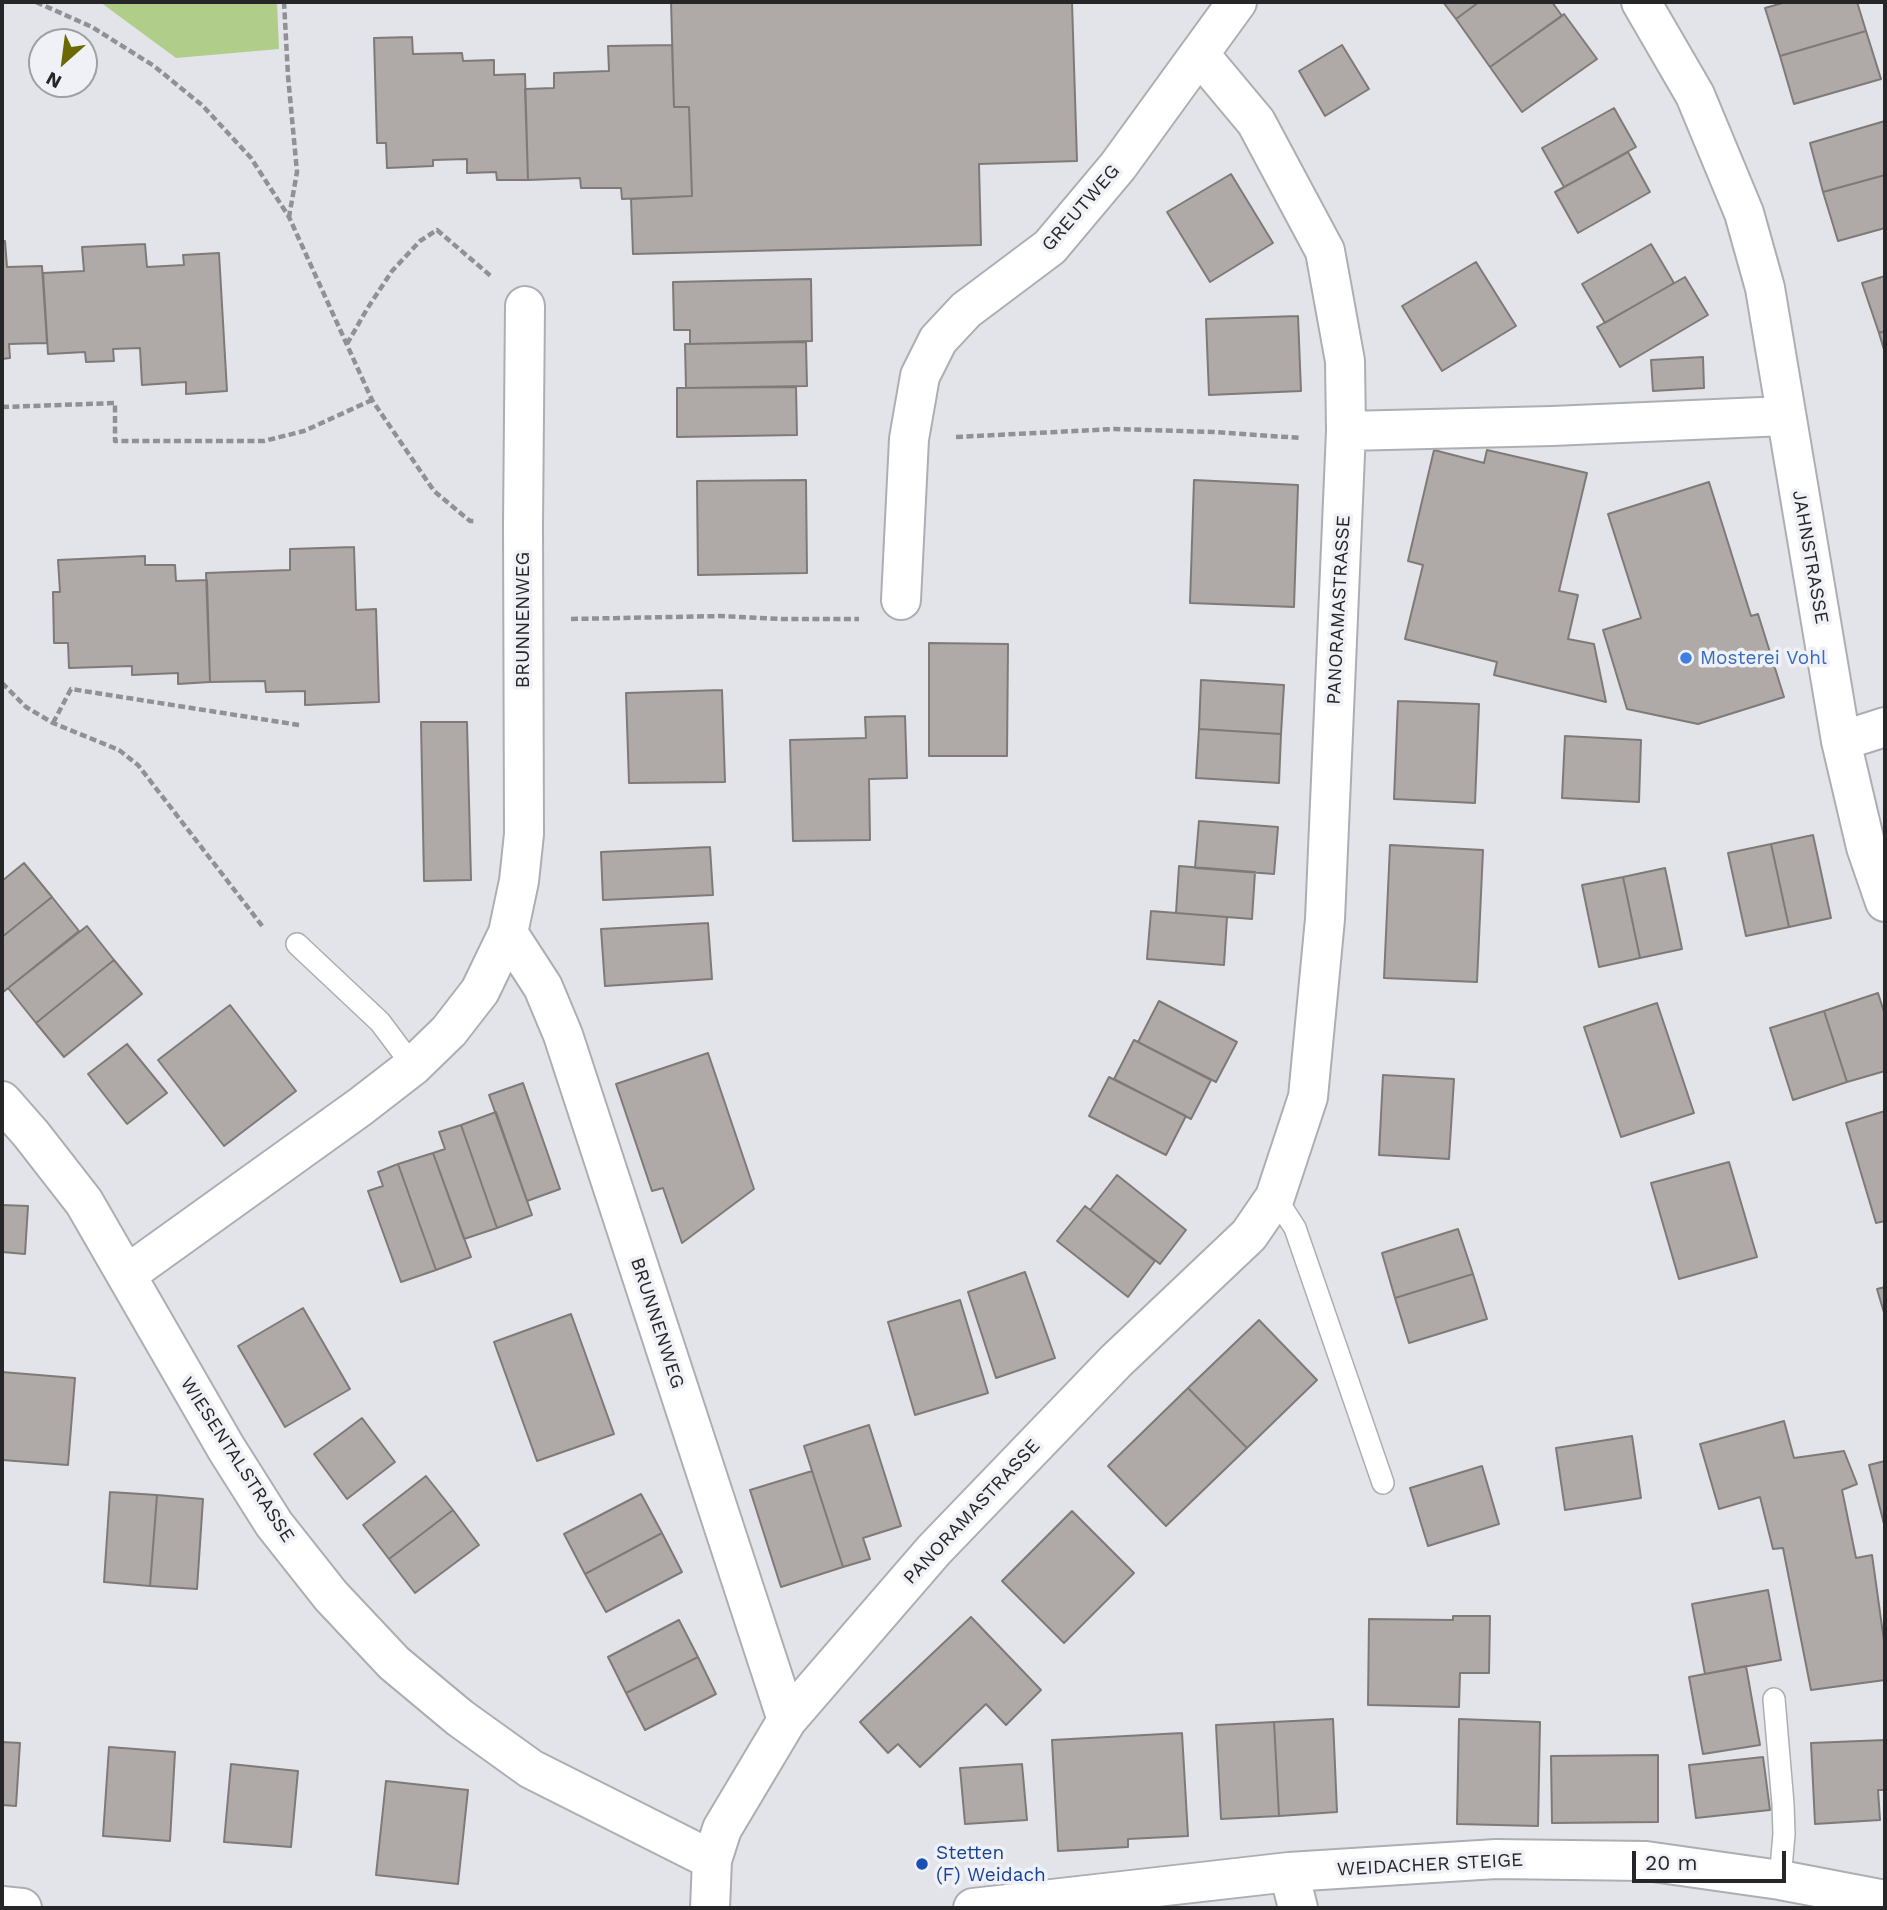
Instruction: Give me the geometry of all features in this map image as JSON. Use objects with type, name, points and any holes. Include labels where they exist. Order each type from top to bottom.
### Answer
[{"type":"street","name":"GREUTWEG","points":[[901,600],[909,439],[920,376],[938,340],[966,310],[1050,247],[1118,166],[1237,2]]},
{"type":"street","name":"JAHNSTRASSE","points":[[1641,2],[1695,95],[1744,213],[1765,288],[1841,741],[1866,847],[1885,902]]},
{"type":"street","name":"PANORAMASTRASSE","points":[[712,1860],[722,1829],[787,1720],[934,1550],[1116,1360],[1249,1235],[1275,1197],[1308,1097],[1325,919],[1346,431],[1345,361],[1325,251],[1256,122],[1200,55]]},
{"type":"street","name":"BRUNNENWEG","points":[[126,1275],[414,1066],[449,1031],[480,991],[508,933],[524,834],[525,306]]},
{"type":"street","points":[[1346,431],[1785,416]]},
{"type":"street","points":[[1841,741],[1885,727]]},
{"type":"street","name":"BRUNNENWEG","points":[[508,933],[543,987],[563,1035],[787,1720]]},
{"type":"street","name":"WIESENTALSTRASSE","points":[[2,1101],[17,1136],[84,1202],[186,1382],[274,1524],[331,1597],[394,1663],[460,1718],[531,1769],[712,1860]]},
{"type":"street","name":"WEIDACHER STEIGE","points":[[973,1908],[1293,1890],[1496,1859],[1647,1861],[1780,1880],[1885,1900]]},
{"type":"street","points":[[709,1908],[712,1860]]},
{"type":"street","points":[[2,1906],[22,1908]]},
{"type":"lane","points":[[297,944],[380,1022],[414,1066]]},
{"type":"lane","points":[[1275,1197],[1295,1228],[1383,1483]]},
{"type":"lane","points":[[1774,1699],[1784,1834],[1780,1880]]},
{"type":"path","points":[[36,2],[103,33],[155,66],[203,106],[251,158],[289,217],[372,400],[434,491],[470,521],[523,524]]},
{"type":"path","points":[[284,2],[297,172],[289,217]]},
{"type":"path","points":[[347,345],[366,309],[392,271],[420,241],[437,230],[525,306]]},
{"type":"path","points":[[2,407],[115,403],[115,441],[264,440],[304,431],[372,400]]},
{"type":"path","points":[[909,439],[1115,429],[1300,438],[1346,431]]},
{"type":"path","points":[[523,620],[721,616],[882,619],[901,600]]},
{"type":"path","points":[[2,683],[26,707],[53,723],[119,750],[138,765],[267,932],[297,944]]},
{"type":"path","points":[[53,723],[71,689],[299,725]]},
{"type":"green space","points":[[100,2],[277,2],[279,49],[176,58]]},
{"type":"building","points":[[671,2],[1072,2],[1077,161],[979,164],[981,245],[633,254],[631,199],[692,196],[689,107],[674,107]]},
{"type":"building","points":[[1443,2],[1479,2],[1456,19]]},
{"type":"building","points":[[1479,2],[1552,2],[1562,16],[1490,67],[1456,19]]},
{"type":"building","points":[[1786,2],[1857,2],[1866,31],[1780,56],[1765,8]]},
{"type":"building","points":[[1564,14],[1597,59],[1522,112],[1490,67]]},
{"type":"building","points":[[1866,31],[1881,79],[1794,104],[1780,56]]},
{"type":"building","points":[[412,37],[413,54],[462,53],[463,61],[494,60],[494,75],[525,74],[528,180],[497,180],[496,172],[467,173],[467,159],[433,160],[433,166],[387,168],[386,143],[377,143],[374,38]]},
{"type":"building","points":[[672,45],[674,107],[689,107],[692,196],[622,199],[621,188],[581,188],[580,178],[528,180],[525,89],[554,88],[554,73],[609,71],[608,46]]},
{"type":"building","points":[[1342,45],[1369,89],[1325,116],[1299,71]]},
{"type":"building","points":[[1614,108],[1636,147],[1564,187],[1542,148]]},
{"type":"building","points":[[1885,121],[1885,175],[1823,192],[1810,143]]},
{"type":"building","points":[[1628,152],[1650,192],[1578,233],[1555,192]]},
{"type":"building","points":[[1231,174],[1273,243],[1210,282],[1167,212]]},
{"type":"building","points":[[1885,175],[1885,228],[1838,241],[1823,192]]},
{"type":"building","points":[[2,241],[5,241],[7,267],[42,266],[47,343],[9,344],[10,358],[2,359]]},
{"type":"building","points":[[145,244],[147,267],[184,265],[183,255],[219,253],[227,391],[186,394],[186,382],[142,385],[140,348],[113,349],[114,361],[86,362],[85,352],[48,354],[43,273],[84,271],[82,247]]},
{"type":"building","points":[[1651,244],[1674,283],[1605,323],[1582,284]]},
{"type":"building","points":[[1476,262],[1516,326],[1442,371],[1402,306]]},
{"type":"building","points":[[1885,276],[1885,331],[1879,333],[1862,283]]},
{"type":"building","points":[[1685,277],[1708,315],[1620,367],[1597,327]]},
{"type":"building","points":[[811,279],[812,341],[690,344],[690,330],[674,330],[673,282]]},
{"type":"building","points":[[1298,316],[1301,391],[1209,395],[1206,319]]},
{"type":"building","points":[[1885,331],[1885,353],[1879,333]]},
{"type":"building","points":[[806,342],[807,386],[686,388],[685,344]]},
{"type":"building","points":[[1703,357],[1704,388],[1653,391],[1651,360]]},
{"type":"building","points":[[796,387],[797,435],[677,437],[677,388]]},
{"type":"building","points":[[1434,450],[1484,463],[1487,450],[1587,473],[1559,591],[1578,595],[1568,639],[1594,644],[1606,702],[1494,675],[1497,662],[1405,639],[1423,565],[1408,561]]},
{"type":"building","points":[[806,480],[807,573],[698,575],[697,481]]},
{"type":"building","points":[[1194,480],[1298,485],[1294,607],[1190,603]]},
{"type":"building","points":[[1709,482],[1751,616],[1758,614],[1784,697],[1698,724],[1627,709],[1603,630],[1641,618],[1608,514]]},
{"type":"building","points":[[354,547],[356,610],[376,609],[379,702],[305,705],[305,691],[266,692],[265,681],[210,682],[206,573],[290,570],[290,549]]},
{"type":"building","points":[[145,556],[145,565],[175,565],[176,581],[207,580],[210,682],[178,684],[178,673],[132,675],[132,666],[69,668],[68,643],[54,643],[53,592],[60,592],[58,560]]},
{"type":"building","points":[[929,643],[1008,644],[1007,756],[929,756]]},
{"type":"building","points":[[1201,680],[1284,685],[1281,734],[1199,729]]},
{"type":"building","points":[[722,690],[725,782],[629,783],[626,693]]},
{"type":"building","points":[[1398,701],[1479,704],[1475,803],[1394,799]]},
{"type":"building","points":[[905,716],[907,778],[869,779],[870,840],[793,841],[790,740],[866,738],[865,717]]},
{"type":"building","points":[[421,722],[467,722],[471,880],[424,881]]},
{"type":"building","points":[[1199,729],[1281,734],[1279,783],[1196,778]]},
{"type":"building","points":[[1565,736],[1641,740],[1639,802],[1562,798]]},
{"type":"building","points":[[1199,821],[1278,827],[1274,874],[1195,868]]},
{"type":"building","points":[[1813,835],[1831,918],[1789,927],[1771,844]]},
{"type":"building","points":[[1771,844],[1789,927],[1746,936],[1728,853]]},
{"type":"building","points":[[1390,845],[1483,850],[1477,982],[1384,978]]},
{"type":"building","points":[[710,847],[713,895],[603,900],[601,852]]},
{"type":"building","points":[[24,863],[52,897],[2,937],[2,881]]},
{"type":"building","points":[[1179,866],[1255,872],[1252,919],[1176,913]]},
{"type":"building","points":[[1665,868],[1682,949],[1640,958],[1623,877]]},
{"type":"building","points":[[1623,877],[1640,958],[1599,967],[1582,885]]},
{"type":"building","points":[[52,897],[79,931],[2,993],[2,937]]},
{"type":"building","points":[[1151,911],[1227,917],[1224,965],[1147,959]]},
{"type":"building","points":[[708,923],[712,979],[605,986],[601,929]]},
{"type":"building","points":[[87,926],[114,960],[36,1023],[8,988]]},
{"type":"building","points":[[114,960],[142,994],[64,1057],[36,1023]]},
{"type":"building","points":[[1878,993],[1885,1015],[1885,1071],[1847,1082],[1824,1011]]},
{"type":"building","points":[[1159,1001],[1237,1042],[1216,1082],[1138,1042]]},
{"type":"building","points":[[1657,1003],[1694,1113],[1621,1137],[1584,1027]]},
{"type":"building","points":[[230,1005],[296,1091],[224,1146],[158,1060]]},
{"type":"building","points":[[1824,1011],[1847,1082],[1793,1100],[1770,1028]]},
{"type":"building","points":[[1134,1040],[1211,1080],[1191,1119],[1114,1079]]},
{"type":"building","points":[[127,1044],[167,1093],[127,1124],[88,1074]]},
{"type":"building","points":[[708,1053],[754,1189],[682,1243],[663,1188],[652,1191],[616,1084]]},
{"type":"building","points":[[1383,1075],[1454,1079],[1449,1159],[1379,1155]]},
{"type":"building","points":[[1109,1077],[1186,1116],[1166,1155],[1089,1116]]},
{"type":"building","points":[[523,1083],[560,1189],[527,1201],[489,1095]]},
{"type":"building","points":[[1885,1111],[1885,1221],[1876,1223],[1846,1123]]},
{"type":"building","points":[[496,1112],[532,1215],[497,1228],[461,1125]]},
{"type":"building","points":[[461,1125],[497,1228],[464,1239],[433,1153],[445,1149],[439,1132]]},
{"type":"building","points":[[433,1153],[471,1257],[436,1270],[398,1164]]},
{"type":"building","points":[[1729,1162],[1757,1257],[1679,1279],[1651,1183]]},
{"type":"building","points":[[398,1164],[436,1270],[401,1282],[368,1191],[383,1186],[378,1172]]},
{"type":"building","points":[[1117,1175],[1186,1230],[1160,1264],[1090,1210]]},
{"type":"building","points":[[2,1205],[28,1206],[25,1254],[2,1252]]},
{"type":"building","points":[[1085,1206],[1155,1261],[1128,1297],[1057,1241]]},
{"type":"building","points":[[1458,1229],[1473,1274],[1395,1298],[1382,1253]]},
{"type":"building","points":[[1025,1272],[1055,1358],[996,1378],[968,1292]]},
{"type":"building","points":[[1473,1274],[1487,1319],[1409,1343],[1395,1298]]},
{"type":"building","points":[[1885,1287],[1885,1316],[1877,1289]]},
{"type":"building","points":[[960,1300],[988,1393],[915,1415],[888,1322]]},
{"type":"building","points":[[303,1308],[350,1389],[285,1427],[238,1346]]},
{"type":"building","points":[[571,1314],[614,1434],[537,1461],[494,1342]]},
{"type":"building","points":[[1259,1320],[1317,1380],[1247,1448],[1188,1388]]},
{"type":"building","points":[[2,1372],[75,1378],[68,1465],[2,1460]]},
{"type":"building","points":[[1188,1388],[1247,1448],[1166,1526],[1108,1466]]},
{"type":"building","points":[[362,1418],[395,1462],[347,1499],[314,1454]]},
{"type":"building","points":[[1784,1421],[1794,1458],[1844,1451],[1857,1484],[1842,1490],[1856,1558],[1872,1555],[1885,1648],[1885,1680],[1811,1690],[1783,1548],[1773,1549],[1760,1497],[1719,1509],[1700,1444]]},
{"type":"building","points":[[869,1425],[901,1526],[863,1538],[870,1559],[843,1567],[804,1446]]},
{"type":"building","points":[[1632,1436],[1641,1498],[1565,1510],[1556,1448]]},
{"type":"building","points":[[1885,1461],[1885,1528],[1869,1465]]},
{"type":"building","points":[[1482,1466],[1499,1524],[1428,1546],[1410,1488]]},
{"type":"building","points":[[812,1471],[843,1567],[781,1587],[750,1490]]},
{"type":"building","points":[[426,1476],[453,1510],[389,1559],[363,1525]]},
{"type":"building","points":[[110,1492],[157,1495],[150,1586],[104,1582]]},
{"type":"building","points":[[641,1494],[662,1533],[585,1574],[564,1534]]},
{"type":"building","points":[[157,1495],[203,1499],[197,1589],[150,1586]]},
{"type":"building","points":[[453,1510],[479,1545],[415,1593],[389,1559]]},
{"type":"building","points":[[1072,1511],[1134,1573],[1064,1643],[1002,1581]]},
{"type":"building","points":[[662,1533],[682,1572],[606,1612],[585,1574]]},
{"type":"building","points":[[1768,1590],[1781,1660],[1705,1674],[1692,1604]]},
{"type":"building","points":[[1453,1616],[1490,1616],[1489,1673],[1460,1673],[1459,1707],[1368,1705],[1369,1619],[1453,1620]]},
{"type":"building","points":[[971,1617],[1041,1690],[1006,1725],[986,1704],[920,1767],[898,1744],[888,1753],[860,1722]]},
{"type":"building","points":[[679,1620],[698,1657],[626,1693],[608,1657]]},
{"type":"building","points":[[698,1657],[716,1694],[645,1730],[626,1693]]},
{"type":"building","points":[[1746,1666],[1760,1745],[1703,1754],[1689,1677]]},
{"type":"building","points":[[1333,1719],[1337,1812],[1279,1816],[1274,1722]]},
{"type":"building","points":[[1459,1719],[1540,1722],[1538,1826],[1457,1824]]},
{"type":"building","points":[[1274,1722],[1279,1816],[1221,1819],[1216,1725]]},
{"type":"building","points":[[1182,1733],[1188,1836],[1128,1839],[1128,1847],[1058,1851],[1052,1740]]},
{"type":"building","points":[[1885,1740],[1885,1790],[1878,1790],[1880,1820],[1815,1824],[1811,1743]]},
{"type":"building","points":[[2,1742],[20,1743],[16,1806],[2,1805]]},
{"type":"building","points":[[109,1747],[175,1752],[170,1841],[103,1836]]},
{"type":"building","points":[[1658,1755],[1658,1822],[1552,1823],[1551,1756]]},
{"type":"building","points":[[1763,1757],[1770,1810],[1696,1818],[1689,1765]]},
{"type":"building","points":[[231,1764],[298,1771],[291,1847],[224,1842]]},
{"type":"building","points":[[1022,1764],[1027,1820],[965,1824],[960,1768]]},
{"type":"building","points":[[386,1781],[468,1790],[458,1884],[376,1875]]},
{"type":"place","name":"Mosterei Vohl","points":[[1686,658]]},
{"type":"place","name":"Stetten (F) Weidach","points":[[922,1864]]}]
